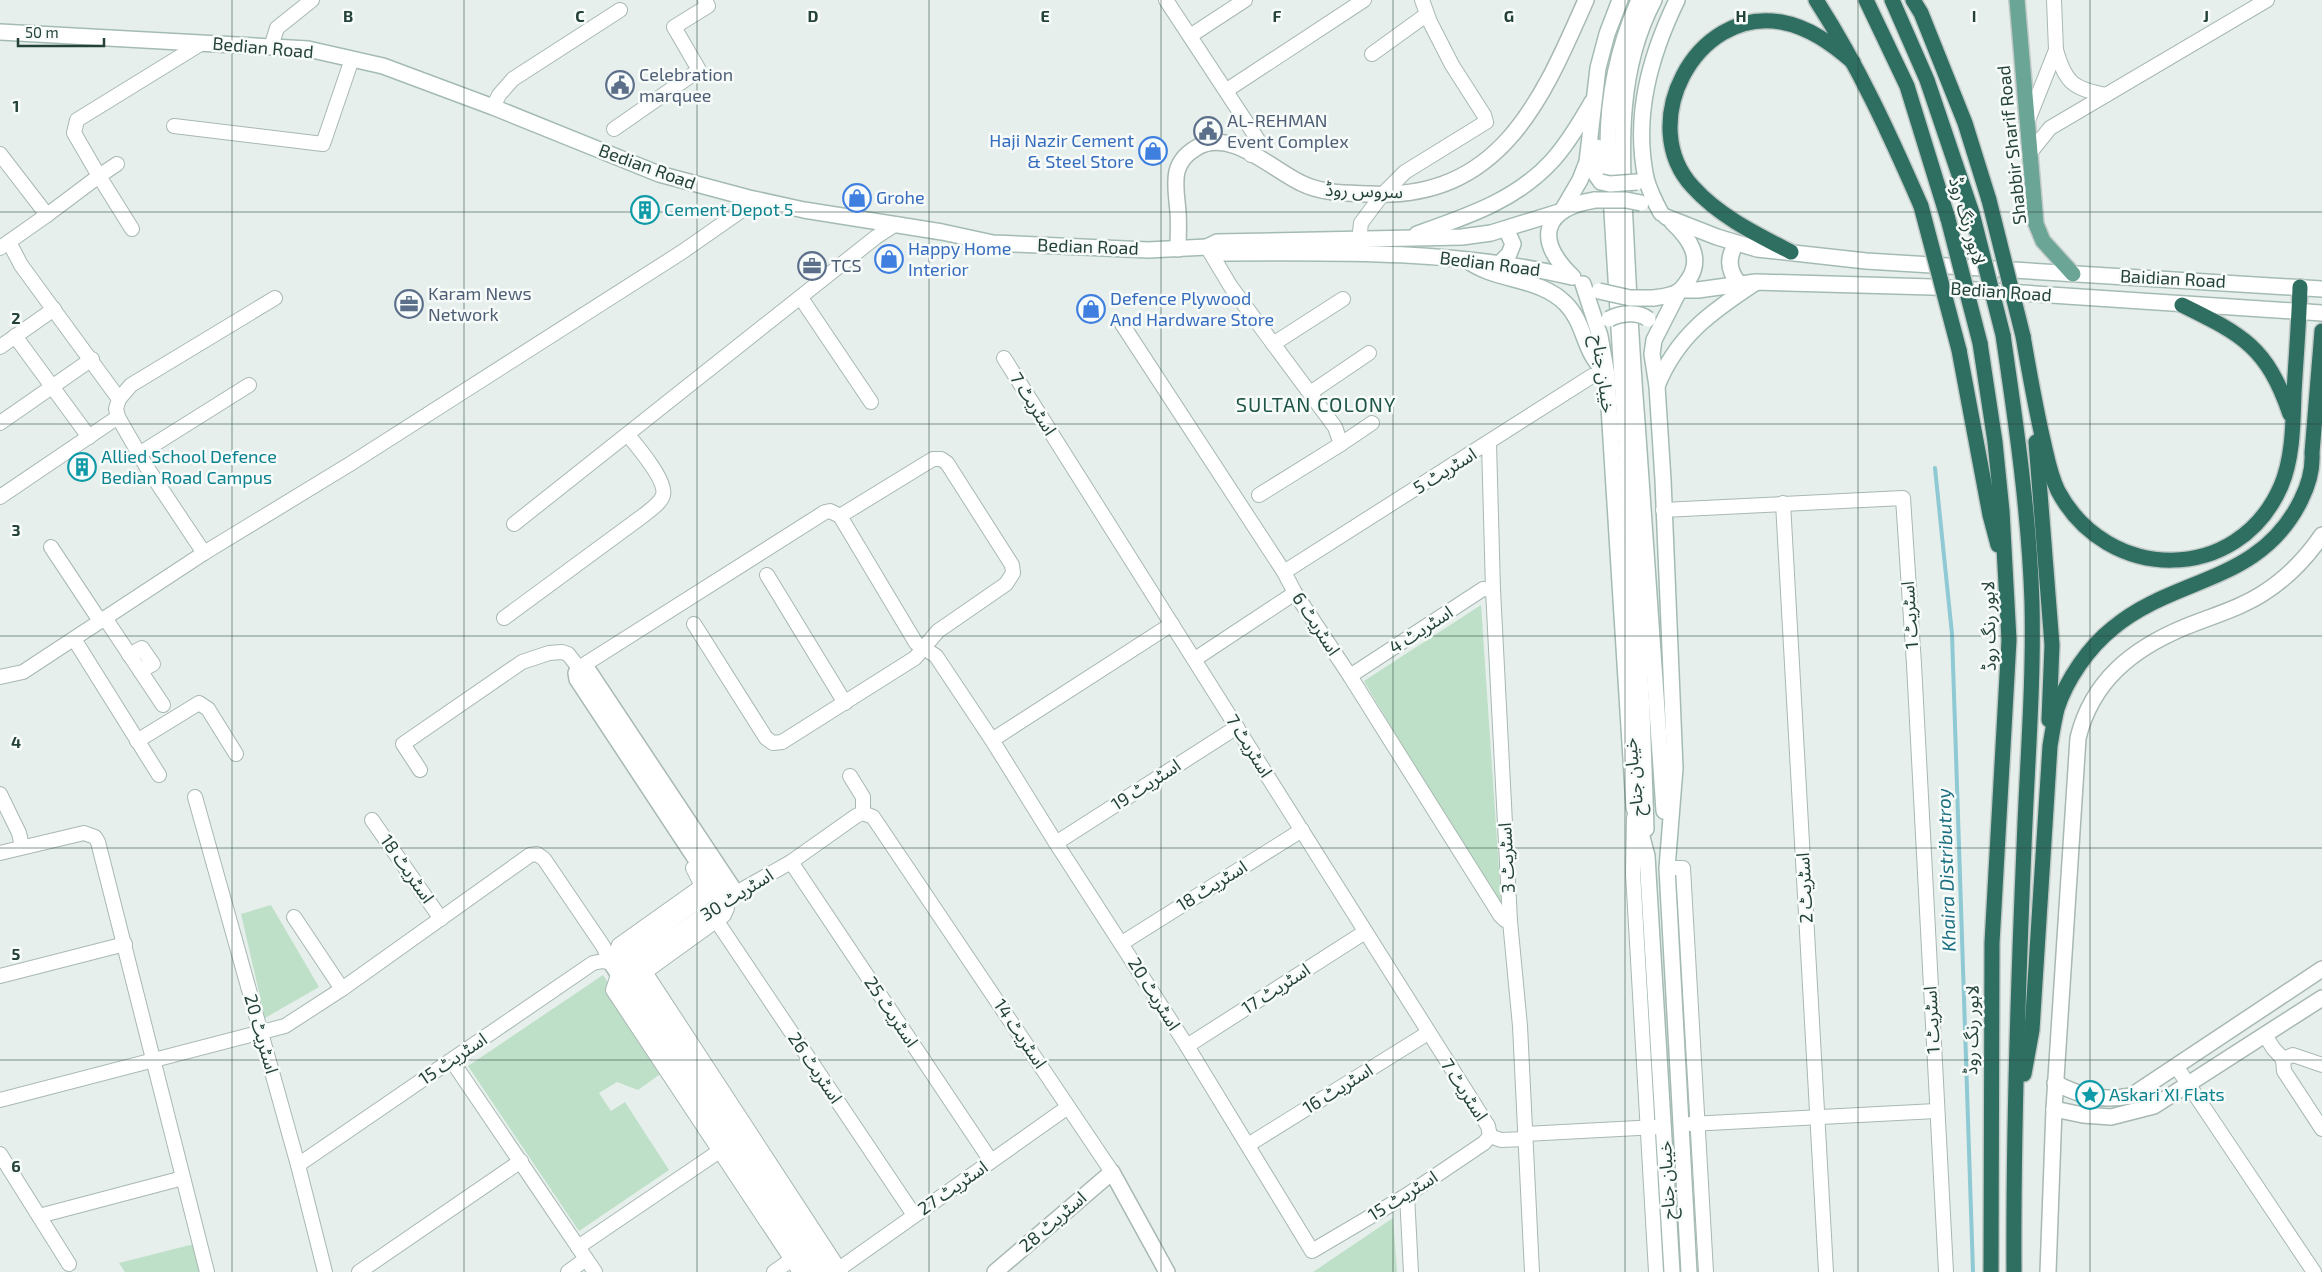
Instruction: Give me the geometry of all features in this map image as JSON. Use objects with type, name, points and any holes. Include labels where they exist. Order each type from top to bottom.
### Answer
[{"type":"highway","points":[[1816,0],[1853,62],[1891,137],[1921,206],[1959,350],[1990,516],[2007,581]]},
{"type":"highway","name":"لاہور رنگ روڈ","points":[[1866,0],[1907,86],[1948,219],[1980,343],[1995,442],[2007,581],[2008,680],[1992,943],[1991,1272]]},
{"type":"highway","name":"لاہور رنگ روڈ","points":[[1892,0],[1927,80],[1972,213],[2003,335],[2017,433],[2029,548],[2033,677],[2024,837],[2014,1125],[2014,1272]]},
{"type":"highway","points":[[1917,4],[1965,123],[1989,200],[2011,281],[2050,474],[2070,510],[2095,536],[2109,546],[2145,559],[2185,560],[2214,552],[2227,546],[2262,516],[2274,500],[2282,484],[2287,466],[2293,423],[2300,287]]},
{"type":"highway","points":[[1791,252],[1730,218],[1692,187],[1677,164],[1673,151],[1669,119],[1672,100],[1678,84],[1700,52],[1723,33],[1747,24],[1780,22],[1798,27],[1832,45],[1853,62]]},
{"type":"highway","points":[[2182,305],[2228,329],[2251,344],[2273,372],[2282,390],[2293,423]]},
{"type":"highway","points":[[2313,463],[2312,453],[2322,331]]},
{"type":"highway","points":[[2014,1125],[2032,1030],[2050,746],[2049,708],[2052,636],[2037,460],[2035,405]]},
{"type":"highway","points":[[2050,746],[2057,708],[2066,688],[2078,668],[2111,629],[2149,605],[2216,577],[2254,556],[2279,533],[2295,512],[2304,495],[2313,463],[2322,449]]},
{"type":"main road","name":"سروس روڈ","points":[[1178,249],[1178,214],[1174,182],[1177,171],[1185,158],[1196,148],[1215,142],[1228,142],[1286,175],[1315,188],[1332,192],[1382,195],[1407,194],[1445,183],[1474,169],[1503,146],[1525,121],[1542,95],[1586,0]]},
{"type":"main road","points":[[1620,0],[1602,48],[1592,102],[1587,162],[1580,180],[1550,231],[1550,246],[1557,261],[1578,280],[1598,291],[1630,298],[1652,298],[1680,291],[1693,272],[1695,255],[1684,234],[1663,215],[1646,178],[1641,144],[1646,83],[1655,49],[1676,0]]},
{"type":"main road","points":[[1638,0],[1626,31],[1616,66],[1609,109],[1608,145],[1642,700],[1647,856]]},
{"type":"main road","points":[[1654,0],[1638,35],[1631,57],[1623,108],[1622,142],[1630,331],[1667,868]]},
{"type":"main road","name":"Shabbir Sharif Road","points":[[2017,0],[2036,224],[2043,241],[2073,274]]},
{"type":"main road","name":"Bedian Road","points":[[0,32],[308,49],[383,66],[493,106],[659,174],[749,198],[804,210],[896,224],[993,243],[1065,248],[1178,249],[1207,247],[1217,253],[1359,246],[1412,255],[1467,261],[1501,262],[1578,280]]},
{"type":"main road","points":[[1402,239],[1480,211],[1510,195],[1535,178],[1552,162],[1592,102]]},
{"type":"main road","points":[[1591,121],[1597,136],[1596,175],[1601,182],[1610,184],[1637,182],[1639,177],[1636,143],[1637,121],[1638,111],[1644,106]]},
{"type":"main road","points":[[1359,246],[1402,239],[1462,237],[1506,228],[1595,200],[1618,199],[1640,203],[1663,215],[1736,244],[1757,249],[1791,252]]},
{"type":"main road","points":[[1501,262],[1509,254],[1513,244],[1506,228]]},
{"type":"main road","points":[[1736,244],[1730,258],[1730,266],[1732,275],[1740,284]]},
{"type":"main road","name":"Bedian Road","points":[[1791,252],[1866,261],[2025,271]]},
{"type":"main road","points":[[1467,261],[1479,269],[1542,288],[1563,300],[1575,316],[1592,354],[1606,372],[1611,360],[1606,328],[1609,319],[1628,314],[1642,316],[1648,319],[1649,334],[1654,340]]},
{"type":"main road","name":"Baidian Road","points":[[2025,271],[2322,289]]},
{"type":"main road","name":"خیبان جناح","points":[[1578,280],[1600,336],[1606,372],[1634,807],[1647,856],[1672,1272]]},
{"type":"main road","name":"Bedian Road","points":[[1680,291],[1756,282],[1932,287],[2322,314]]},
{"type":"main road","points":[[1657,386],[1664,369],[1675,352],[1699,323],[1716,308],[1756,282]]},
{"type":"main road","name":"خیبان جناح","points":[[1680,291],[1654,340],[1652,365],[1657,386],[1675,768],[1667,868],[1689,1272]]},
{"type":"main road","points":[[2048,1272],[2055,1083],[2078,738],[2090,703],[2104,682],[2130,658],[2159,639],[2240,605],[2265,592],[2305,558],[2322,535]]},
{"type":"main road","points":[[580,668],[588,670],[721,890]]},
{"type":"main road","name":"اسٹریٹ 30","points":[[619,966],[721,890]]},
{"type":"main road","points":[[619,966],[724,1148],[796,1257],[813,1272]]},
{"type":"main road","points":[[619,966],[836,1271]]},
{"type":"main road","points":[[2055,1083],[2077,1094],[2109,1100],[2131,1096],[2322,969]]},
{"type":"main road","points":[[2054,1109],[2083,1115],[2111,1117],[2154,1106],[2322,998]]},
{"type":"main road","name":"اسٹریٹ 28","points":[[995,1272],[1112,1172]]},
{"type":"main road","name":"اسٹریٹ 14","points":[[1112,1172],[1167,1272]]},
{"type":"street","points":[[271,47],[277,28],[312,0]]},
{"type":"street","points":[[614,129],[699,70],[674,27],[708,6],[704,0]]},
{"type":"street","points":[[1166,0],[1227,90],[1258,140],[1251,154]]},
{"type":"street","points":[[1190,36],[1245,0]]},
{"type":"street","points":[[1227,90],[1364,0]]},
{"type":"street","points":[[1359,246],[1361,223],[1382,195],[1405,172],[1486,122],[1484,115],[1452,65],[1426,15],[1422,0]]},
{"type":"street","points":[[2054,0],[2056,50],[2064,75],[2070,82],[2085,90],[2106,94]]},
{"type":"street","points":[[2030,153],[2050,128],[2267,0]]},
{"type":"street","points":[[493,106],[499,95],[513,79],[620,10]]},
{"type":"street","points":[[1372,54],[1426,15]]},
{"type":"street","points":[[132,228],[76,140],[74,127],[77,120],[202,43]]},
{"type":"street","points":[[2027,123],[2056,50]]},
{"type":"street","points":[[174,126],[323,144],[352,59]]},
{"type":"street","points":[[0,154],[47,215]]},
{"type":"street","points":[[118,164],[5,245],[92,359],[119,399]]},
{"type":"street","points":[[0,678],[23,672],[204,553],[350,464],[674,257],[745,208],[749,198]]},
{"type":"street","points":[[514,524],[876,237],[896,224]]},
{"type":"street","points":[[1207,247],[1231,287],[1334,427],[1341,444]]},
{"type":"street","points":[[204,553],[139,454],[118,417],[116,409],[119,399],[132,385],[275,298]]},
{"type":"street","points":[[801,298],[871,402]]},
{"type":"street","points":[[1273,344],[1343,299]]},
{"type":"street","points":[[0,347],[54,309]]},
{"type":"street","name":"اسٹریٹ 6","points":[[1122,324],[1284,572],[1294,593],[1350,676],[1500,915],[1510,921]]},
{"type":"street","points":[[15,336],[89,437]]},
{"type":"street","points":[[1310,393],[1369,353]]},
{"type":"street","name":"اسٹریٹ 7","points":[[1004,358],[1195,658],[1428,1033],[1488,1126],[1490,1136]]},
{"type":"street","points":[[0,422],[92,359]]},
{"type":"street","name":"اسٹریٹ 5","points":[[1284,572],[1592,376],[1606,372]]},
{"type":"street","points":[[139,454],[249,385]]},
{"type":"street","points":[[0,497],[118,417]]},
{"type":"street","points":[[1259,496],[1372,423]]},
{"type":"street","points":[[504,618],[644,515],[663,495],[663,486],[659,477],[628,434]]},
{"type":"street","name":"اسٹریٹ 3","points":[[1489,443],[1493,590],[1510,921],[1520,1026],[1532,1272]]},
{"type":"street","points":[[420,770],[403,744],[522,662],[549,653],[562,652],[568,654],[580,668],[825,512],[840,516],[933,459],[941,459],[947,463],[1012,566],[1012,573],[1006,584],[938,631],[915,658],[782,742],[773,743],[766,738],[694,624]]},
{"type":"street","name":"اسٹریٹ 1","points":[[1783,503],[1902,498],[1914,664],[1936,1111],[1946,1272]]},
{"type":"street","points":[[1663,510],[1783,503]]},
{"type":"street","name":"اسٹریٹ 2","points":[[1783,503],[1826,1272]]},
{"type":"street","name":"اسٹریٹ 20","points":[[840,516],[916,643],[926,647],[936,656],[992,740],[1187,1046],[1312,1251]]},
{"type":"street","points":[[51,547],[129,655],[142,648],[153,664],[140,671],[163,705]]},
{"type":"street","points":[[767,576],[845,703]]},
{"type":"street","name":"اسٹریٹ 4","points":[[1350,676],[1483,589],[1493,590]]},
{"type":"street","points":[[1195,658],[1294,593]]},
{"type":"street","points":[[992,740],[1172,624]]},
{"type":"street","points":[[74,639],[159,776]]},
{"type":"street","points":[[137,741],[199,703],[208,709],[236,754]]},
{"type":"street","name":"اسٹریٹ 19","points":[[1056,843],[1237,727]]},
{"type":"street","points":[[850,776],[863,797],[860,814]]},
{"type":"street","points":[[0,794],[19,833],[22,847]]},
{"type":"street","name":"اسٹریٹ 20","points":[[195,797],[298,1165],[325,1272]]},
{"type":"street","points":[[1634,807],[1633,873],[1656,1272]]},
{"type":"street","name":"اسٹریٹ 14","points":[[860,814],[868,813],[876,820],[1112,1172]]},
{"type":"street","name":"اسٹریٹ 30","points":[[721,890],[791,862],[860,814]]},
{"type":"street","name":"اسٹریٹ 18","points":[[372,820],[441,919]]},
{"type":"street","name":"اسٹریٹ 18","points":[[1122,943],[1302,830]]},
{"type":"street","points":[[0,852],[84,833],[95,837],[125,944],[207,1272]]},
{"type":"street","points":[[0,1100],[155,1062],[285,1026],[342,989],[521,860],[537,854],[544,859],[619,966],[644,972],[836,1271]]},
{"type":"street","name":"اسٹریٹ 25","points":[[791,862],[991,1161]]},
{"type":"street","points":[[644,972],[724,915],[726,908],[721,890],[693,868]]},
{"type":"street","points":[[1667,868],[1683,868],[1706,1272]]},
{"type":"street","points":[[619,966],[619,945],[721,890]]},
{"type":"street","points":[[294,917],[342,989]]},
{"type":"street","name":"اسٹریٹ 26","points":[[716,920],[914,1215]]},
{"type":"street","name":"اسٹریٹ 17","points":[[1187,1046],[1365,932]]},
{"type":"street","points":[[0,976],[125,944]]},
{"type":"street","name":"اسٹریٹ 15","points":[[298,1165],[593,963],[603,961],[619,966]]},
{"type":"street","name":"اسٹریٹ 16","points":[[1248,1145],[1428,1033]]},
{"type":"street","points":[[2265,1035],[2283,1059],[2284,1070],[2322,1129]]},
{"type":"street","points":[[2283,1059],[2293,1055],[2322,1065]]},
{"type":"street","points":[[452,1061],[595,1272]]},
{"type":"street","points":[[2176,1066],[2187,1086],[2314,1272]]},
{"type":"street","name":"اسٹریٹ 27","points":[[836,1271],[1068,1107]]},
{"type":"street","points":[[1681,1124],[1936,1111]]},
{"type":"street","points":[[1490,1136],[1501,1140],[1664,1127]]},
{"type":"street","name":"اسٹریٹ 15","points":[[1312,1251],[1407,1195],[1484,1143],[1490,1136]]},
{"type":"street","points":[[578,1247],[724,1148]]},
{"type":"street","points":[[0,1154],[69,1264]]},
{"type":"street","points":[[359,1272],[521,1161]]},
{"type":"street","points":[[39,1216],[183,1178]]},
{"type":"street","points":[[1407,1195],[1411,1272]]},
{"type":"street","points":[[774,1272],[796,1257],[800,1272]]},
{"type":"street","points":[[568,1272],[586,1259]]},
{"type":"green space","points":[[1481,605],[1502,914],[1364,681]]},
{"type":"green space","points":[[271,905],[319,987],[265,1018],[241,914]]},
{"type":"green space","points":[[603,975],[666,1070],[638,1090],[617,1082],[599,1093],[611,1111],[625,1102],[669,1170],[579,1231],[468,1066]]},
{"type":"green space","points":[[1393,1218],[1397,1272],[1313,1272]]},
{"type":"green space","points":[[194,1244],[201,1272],[125,1272],[119,1263]]},
{"type":"waterway","name":"Khaira Distributroy","points":[[1935,468],[1952,634],[1973,1272]]},
{"type":"place","name":"Celebration marquee","points":[[620,85]]},
{"type":"place","name":"AL-REHMAN Event Complex","points":[[1208,131]]},
{"type":"place","name":"Haji Nazir Cement & Steel Store","points":[[1153,151]]},
{"type":"place","name":"Grohe","points":[[857,198]]},
{"type":"place","name":"Cement Depot 5","points":[[645,210]]},
{"type":"place","name":"Happy Home Interior","points":[[889,259]]},
{"type":"place","name":"TCS","points":[[812,266]]},
{"type":"place","name":"Karam News Network","points":[[409,304]]},
{"type":"place","name":"Defence Plywood And Hardware Store","points":[[1091,309]]},
{"type":"place","name":"Allied School Defence Bedian Road Campus","points":[[82,467]]},
{"type":"place","name":"Askari XI Flats","points":[[2090,1095]]},
{"type":"district","name":"SULTAN COLONY","points":[[1316,405]]}]
